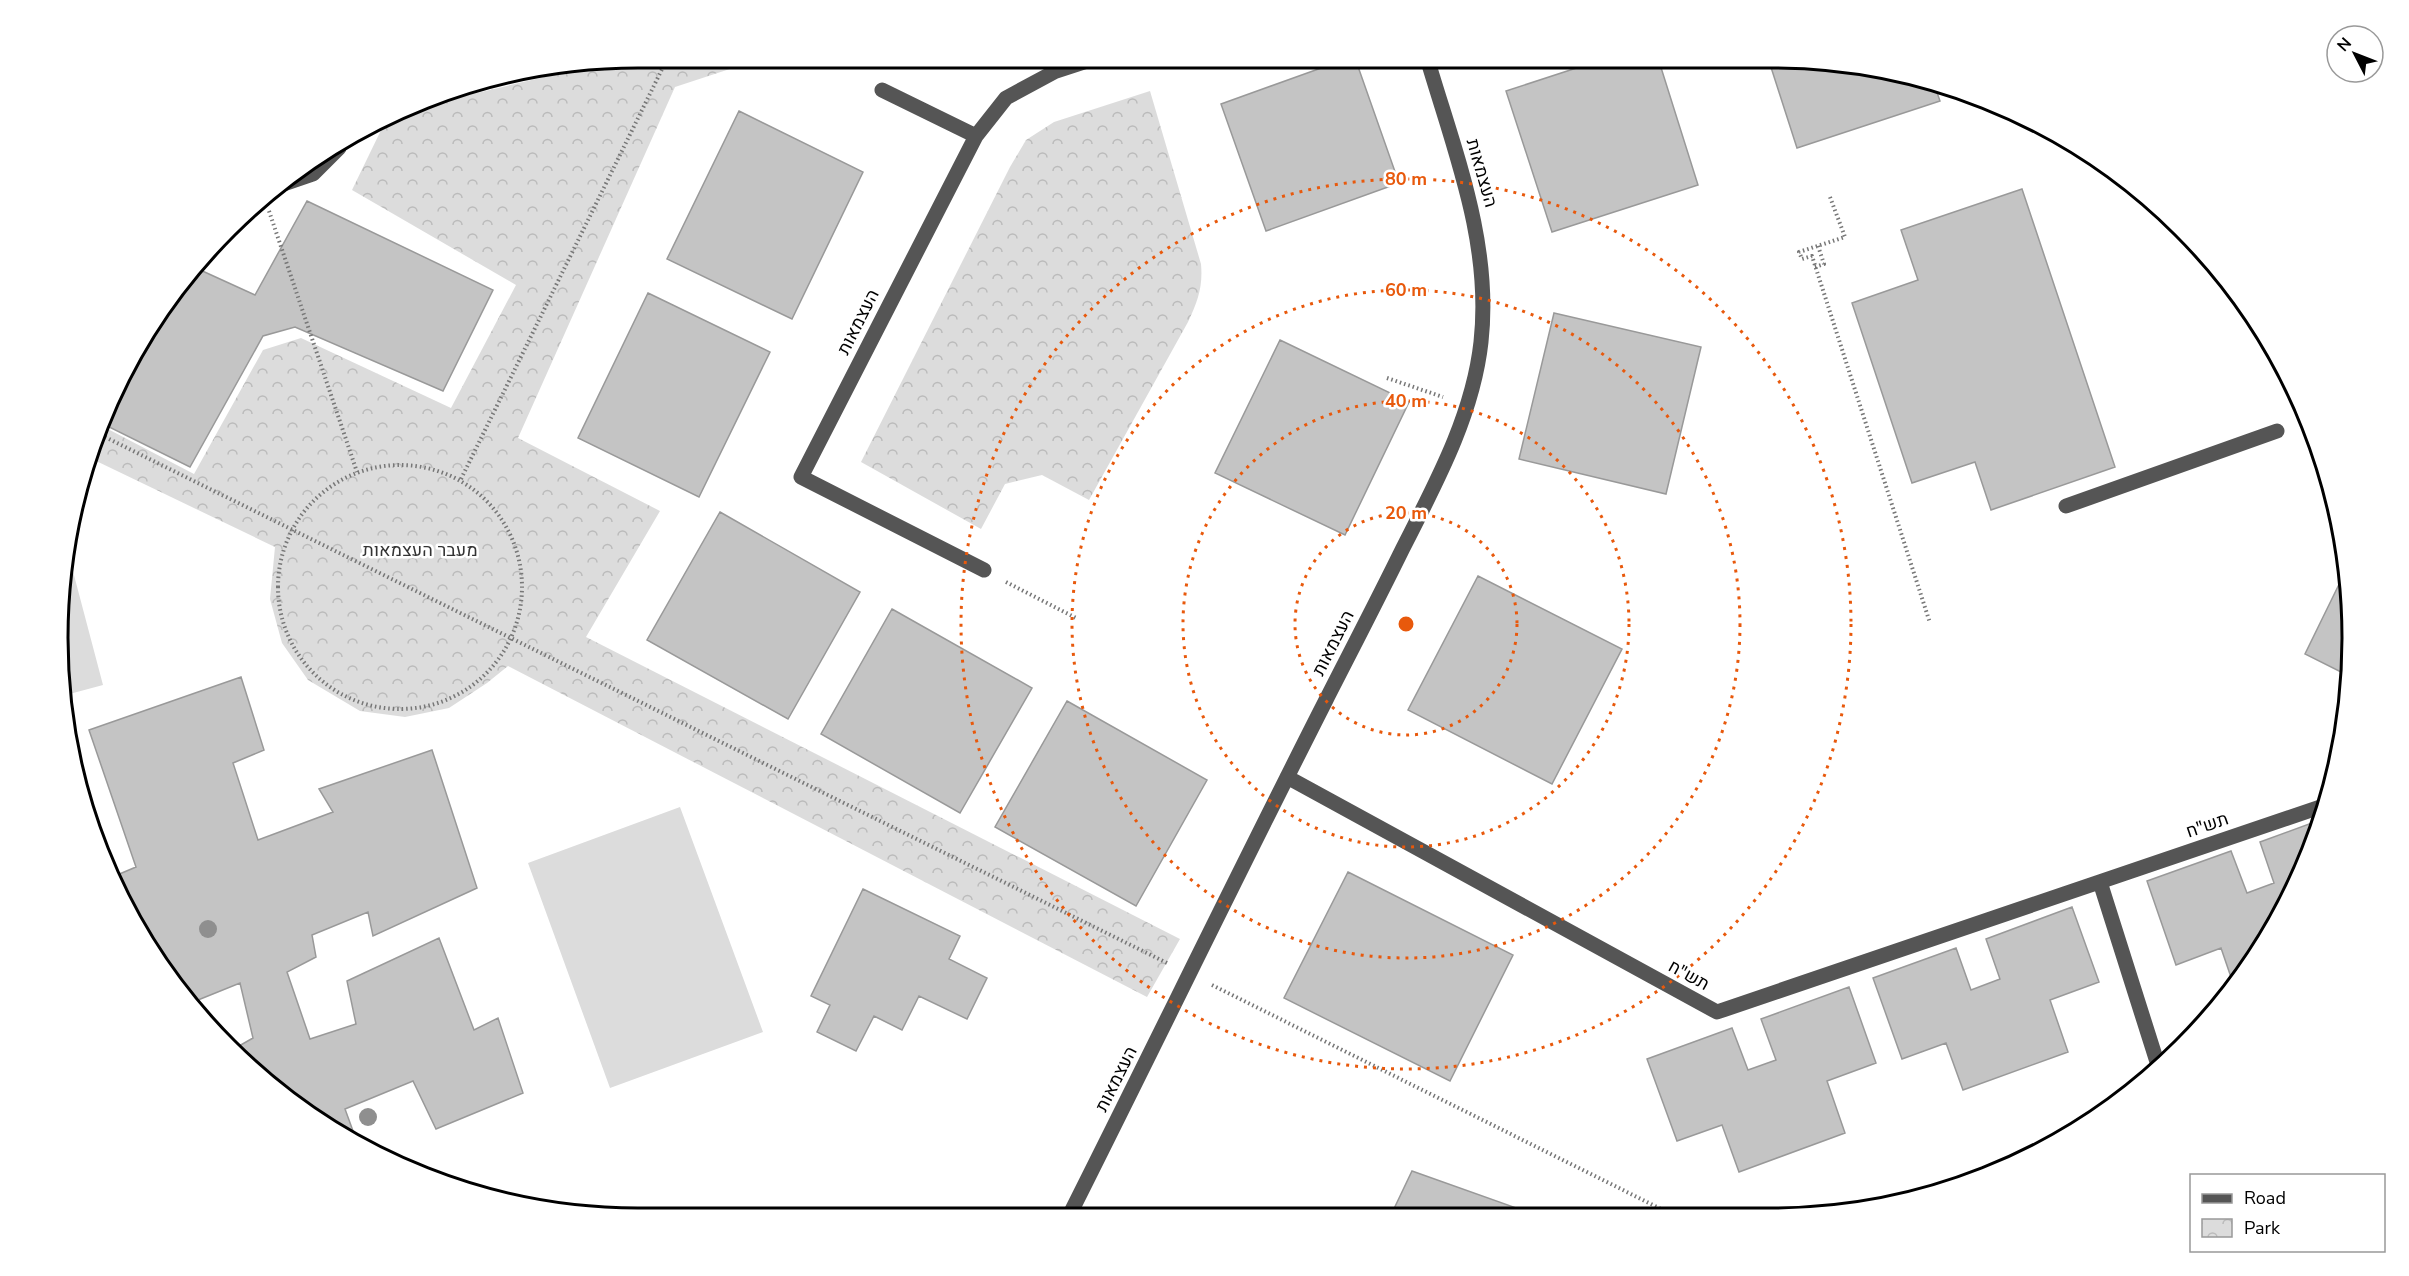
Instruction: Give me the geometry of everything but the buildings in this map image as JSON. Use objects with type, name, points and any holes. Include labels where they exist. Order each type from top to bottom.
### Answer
[{"type":"street","name":"העצמאות","points":[[984,570],[801,477],[976,136],[1006,98],[1065,68]]},
{"type":"street","name":"העצמאות","points":[[1073,1208],[1287,777],[1438,480],[1464,416],[1481,343],[1483,293],[1475,220],[1430,68]]},
{"type":"street","points":[[882,90],[976,136]]},
{"type":"street","points":[[301,178],[313,174],[326,161]]},
{"type":"street","points":[[2066,506],[2277,431]]},
{"type":"street","name":"תש\"ח","points":[[1287,777],[1717,1012],[2315,809]]},
{"type":"street","points":[[2100,882],[2156,1058]]},
{"type":"path","points":[[461,479],[663,68]]},
{"type":"path","points":[[1830,197],[1845,237],[1799,252],[1802,259],[1812,256],[1930,623]]},
{"type":"path","points":[[269,209],[357,472]]},
{"type":"path","points":[[1815,267],[1824,264],[1818,246]]},
{"type":"path","points":[[1387,378],[1436,394]]},
{"type":"path","points":[[105,437],[1659,1208]]},
{"type":"path","points":[[392,464],[428,467],[461,479],[489,502],[510,532],[521,567],[522,603],[512,638],[490,671],[459,695],[421,708],[392,709],[382,709],[345,698],[313,675],[290,643],[278,606],[279,566],[291,529],[309,505],[331,485],[357,472],[392,464]]},
{"type":"path","points":[[984,570],[1078,619]]},
{"type":"green space","name":"מעבר העצמאות","points":[[638,68],[733,68],[675,87],[518,438],[660,511],[586,637],[1180,939],[1147,997],[508,666],[449,708],[405,717],[360,711],[308,680],[282,643],[270,599],[275,547],[96,461],[108,429],[194,474],[263,350],[301,338],[451,408],[516,285],[352,190],[382,128],[454,98],[567,72]]},
{"type":"green space","points":[[1150,91],[1201,264],[1200,286],[1188,322],[1089,500],[1042,475],[1005,484],[981,529],[861,462],[1010,167],[1026,140],[1054,122]]},
{"type":"green space","points":[[72,567],[103,685],[71,694],[68,638]]},
{"type":"green space","points":[[680,807],[763,1032],[610,1088],[528,863]]}]
